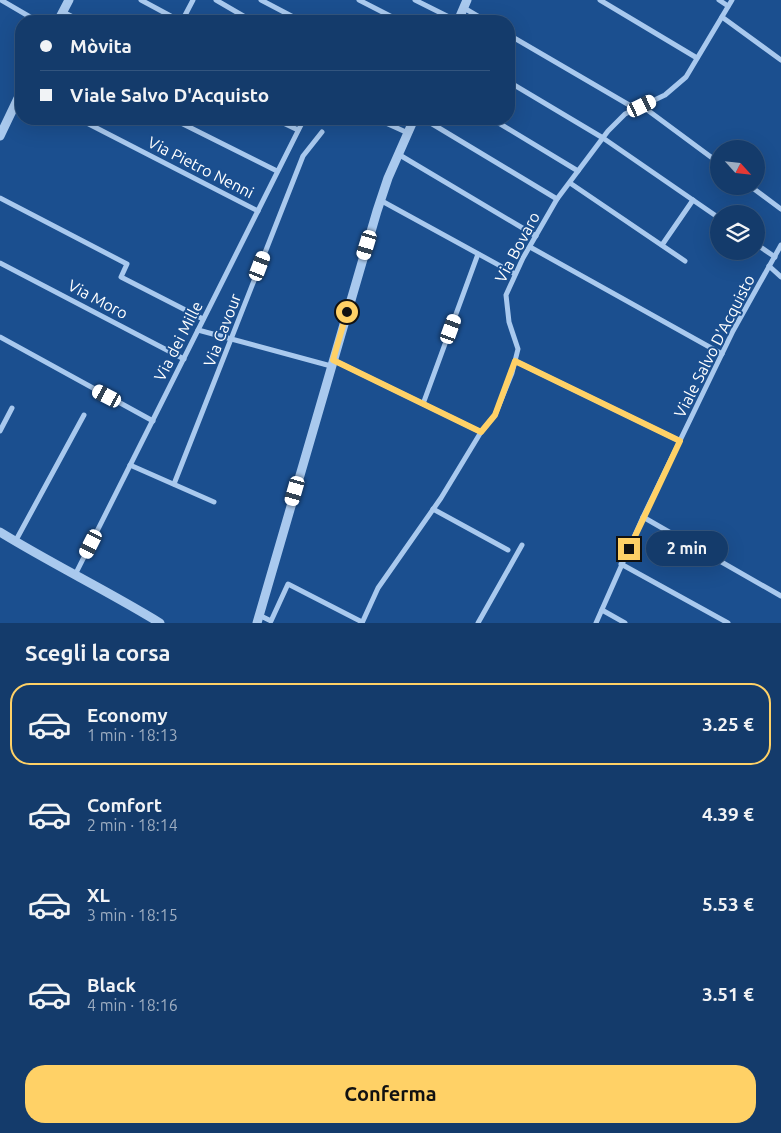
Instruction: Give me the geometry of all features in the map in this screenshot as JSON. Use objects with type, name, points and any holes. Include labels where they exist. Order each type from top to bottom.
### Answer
[{"type":"street","points":[[0,0],[26,15]]},
{"type":"street","points":[[61,15],[69,0]]},
{"type":"street","points":[[141,0],[170,15]]},
{"type":"street","points":[[184,15],[193,0]]},
{"type":"street","points":[[216,0],[242,15]]},
{"type":"street","points":[[262,0],[290,15]]},
{"type":"street","points":[[359,0],[388,15]]},
{"type":"street","points":[[415,0],[445,15]]},
{"type":"street","points":[[600,0],[698,58]]},
{"type":"street","points":[[719,0],[728,6]]},
{"type":"street","name":"Via Bovaro","points":[[362,622],[378,588],[433,509],[481,432],[495,415],[518,349],[509,322],[506,295],[515,274],[558,199],[603,138],[625,114],[665,95],[686,76],[732,0]]},
{"type":"street","points":[[465,4],[479,15]]},
{"type":"street","points":[[63,12],[69,15]]},
{"type":"street","points":[[722,17],[781,60]]},
{"type":"street","points":[[515,38],[639,107],[710,157]]},
{"type":"street","points":[[515,86],[603,138],[710,212]]},
{"type":"street","points":[[0,136],[15,105]]},
{"type":"street","name":"Via Pietro Nenni","points":[[90,125],[258,210]]},
{"type":"street","points":[[185,125],[277,171]]},
{"type":"street","points":[[288,125],[298,130]]},
{"type":"street","name":"Via dei Mille","points":[[75,575],[301,125]]},
{"type":"street","points":[[391,125],[408,133]]},
{"type":"street","points":[[362,622],[288,584],[271,621],[258,619],[380,200],[411,125]]},
{"type":"street","points":[[434,125],[558,199]]},
{"type":"street","points":[[502,125],[578,171]]},
{"type":"street","name":"Via Cavour","points":[[174,484],[303,156],[322,132]]},
{"type":"street","points":[[398,154],[536,236]]},
{"type":"street","points":[[570,183],[685,261]]},
{"type":"street","points":[[762,195],[781,209]]},
{"type":"street","points":[[0,198],[126,264],[120,277],[204,319]]},
{"type":"street","points":[[380,200],[515,274]]},
{"type":"street","points":[[662,245],[693,200]]},
{"type":"street","name":"Viale Salvo D'Acquisto","points":[[596,623],[643,517],[722,354],[781,245]]},
{"type":"street","points":[[530,247],[722,354]]},
{"type":"street","points":[[765,250],[775,257]]},
{"type":"street","points":[[423,404],[478,254]]},
{"type":"street","name":"Via Moro","points":[[0,262],[184,359]]},
{"type":"street","points":[[769,266],[781,277]]},
{"type":"street","points":[[198,330],[332,363],[481,432]]},
{"type":"street","points":[[0,337],[153,421]]},
{"type":"street","points":[[515,361],[680,441]]},
{"type":"street","points":[[0,431],[12,408]]},
{"type":"street","points":[[15,542],[84,415]]},
{"type":"street","points":[[130,465],[214,502]]},
{"type":"street","points":[[433,509],[508,550]]},
{"type":"street","points":[[643,517],[781,596]]},
{"type":"street","points":[[0,532],[128,603],[160,623]]},
{"type":"street","points":[[478,623],[522,545]]},
{"type":"street","points":[[622,564],[728,623]]},
{"type":"street","points":[[602,610],[625,623]]},
{"type":"route","points":[[347,312],[333,360],[481,432],[495,415],[515,361],[680,441],[629,549]]}]
